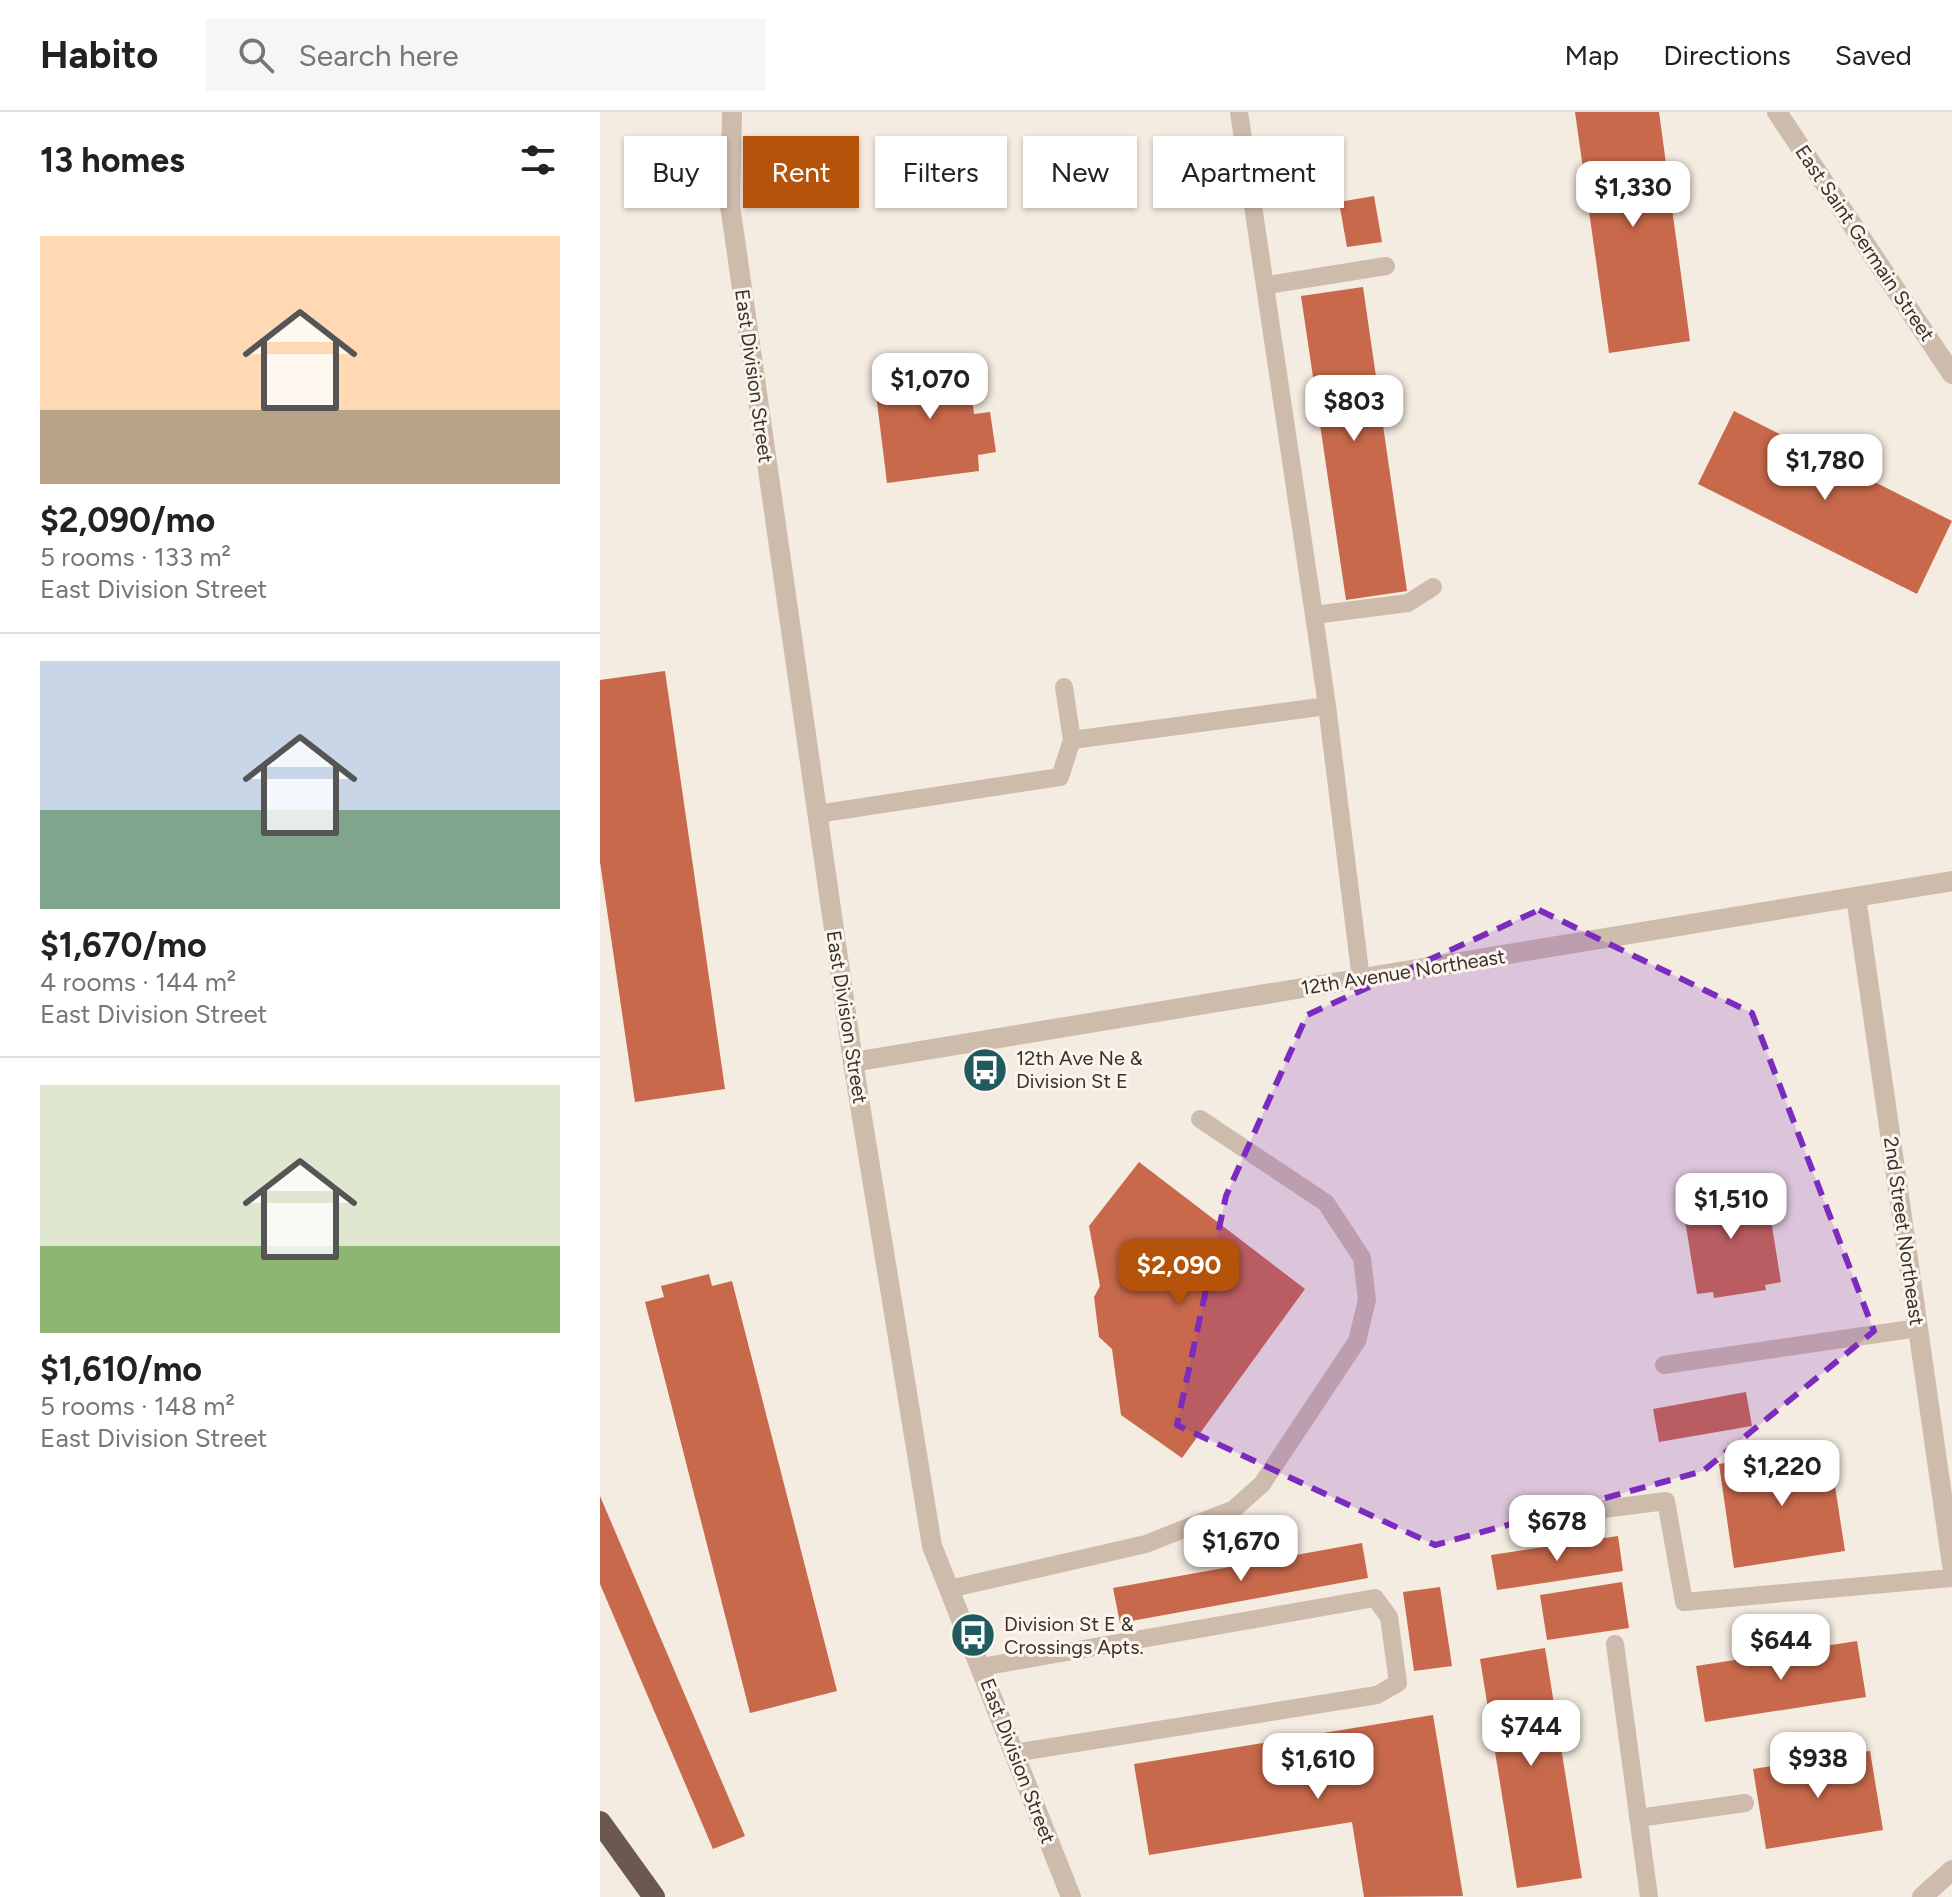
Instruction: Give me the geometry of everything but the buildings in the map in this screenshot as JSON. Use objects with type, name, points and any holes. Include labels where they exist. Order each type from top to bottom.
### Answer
[{"type":"highway","points":[[600,1822],[654,1897]]},
{"type":"street","name":"East Division Street","points":[[732,112],[730,205],[853,1062],[932,1546],[1071,1897]]},
{"type":"street","name":"East Saint Germain Street","points":[[1777,112],[1948,360]]},
{"type":"street","name":"12th Avenue Northeast","points":[[853,1062],[1952,881]]},
{"type":"street","name":"2nd Street Northeast","points":[[1856,897],[1952,1565]]},
{"type":"street","points":[[1922,1897],[1952,1870]]},
{"type":"lane","points":[[1239,112],[1327,706],[1361,979]]},
{"type":"lane","points":[[1267,285],[1386,266]]},
{"type":"lane","points":[[1314,615],[1408,603],[1433,587]]},
{"type":"lane","points":[[817,814],[1060,777],[1072,740],[1064,687]]},
{"type":"lane","points":[[1072,740],[1327,706]]},
{"type":"lane","points":[[949,1589],[1146,1544],[1234,1509],[1262,1484],[1357,1341],[1367,1300],[1362,1258],[1340,1221],[1326,1203],[1200,1119]]},
{"type":"lane","points":[[1664,1365],[1918,1328]]},
{"type":"lane","points":[[1526,1519],[1666,1501],[1684,1602],[1952,1578]]},
{"type":"lane","points":[[981,1667],[1375,1598],[1389,1617],[1398,1683],[1377,1695],[1014,1753]]},
{"type":"lane","points":[[1615,1644],[1649,1897]]},
{"type":"lane","points":[[1638,1818],[1745,1803]]},
{"type":"highlighted area","points":[[1539,910],[1752,1013],[1874,1331],[1703,1471],[1435,1545],[1177,1425],[1226,1196],[1307,1015]]},
{"type":"place","name":"12th Ave Ne & Division St E","points":[[985,1070]]},
{"type":"place","name":"Division St E & Crossings Apts.","points":[[973,1635]]}]
